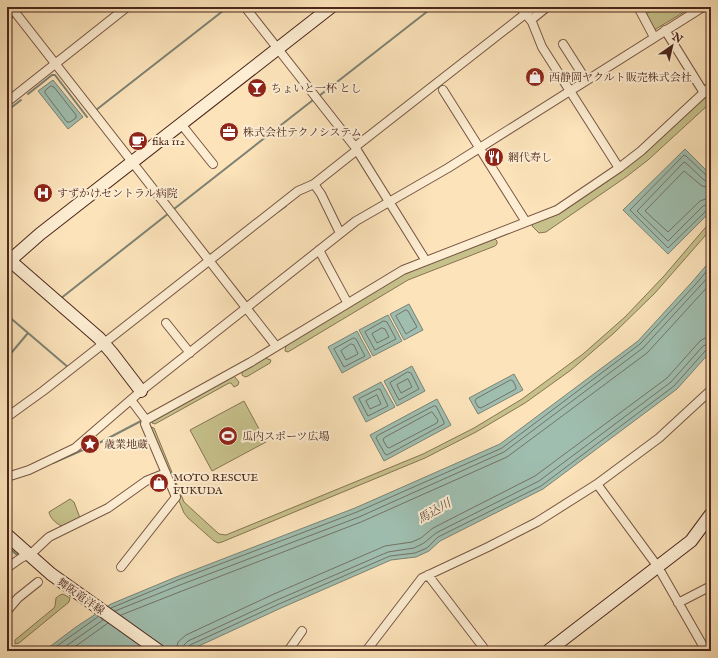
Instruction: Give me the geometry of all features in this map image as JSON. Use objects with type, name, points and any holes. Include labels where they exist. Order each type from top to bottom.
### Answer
[{"type":"street","points":[[11,7],[276,346]]},
{"type":"street","points":[[7,102],[127,7]]},
{"type":"street","points":[[245,7],[356,149],[426,261]]},
{"type":"street","points":[[142,391],[104,343],[8,261],[40,234],[331,7]]},
{"type":"street","points":[[520,7],[535,27],[542,47],[619,168]]},
{"type":"street","points":[[528,17],[534,7]]},
{"type":"street","points":[[7,417],[43,391],[298,190],[314,184],[356,149],[528,17],[547,7]]},
{"type":"street","points":[[638,7],[654,37]]},
{"type":"street","points":[[7,477],[28,470],[75,448],[142,391],[356,221],[448,168],[703,7]]},
{"type":"street","points":[[665,30],[704,93]]},
{"type":"street","points":[[562,44],[586,80]]},
{"type":"street","points":[[146,420],[251,362],[347,302],[403,270],[557,210],[619,168],[641,151],[711,86]]},
{"type":"street","points":[[443,90],[526,222]]},
{"type":"street","points":[[181,124],[213,164]]},
{"type":"street","points":[[314,184],[321,194],[340,233]]},
{"type":"street","points":[[319,250],[347,302]]},
{"type":"street","points":[[166,323],[190,353]]},
{"type":"street","points":[[366,651],[422,578],[537,522],[597,484],[659,438],[711,390]]},
{"type":"street","points":[[121,567],[176,497],[145,424],[146,420],[131,400]]},
{"type":"street","points":[[7,568],[21,558],[32,553],[49,538],[108,508],[146,481],[166,473]]},
{"type":"street","points":[[597,484],[658,567],[706,651]]},
{"type":"street","points":[[548,651],[691,541],[711,514]]},
{"type":"street","name":"舞阪竜洋線","points":[[7,535],[51,574],[159,651]]},
{"type":"street","points":[[428,575],[486,651]]},
{"type":"street","points":[[7,611],[23,594],[38,582]]},
{"type":"street","points":[[678,604],[711,586]]},
{"type":"street","points":[[288,651],[302,631]]},
{"type":"shaded area","points":[[657,7],[681,7],[684,12],[654,29],[646,14]]},
{"type":"shaded area","points":[[705,98],[708,99],[708,105],[648,160],[626,177],[546,232],[539,233],[532,226],[533,223],[559,214],[622,171],[644,154]]},
{"type":"shaded area","points":[[711,221],[711,229],[655,293],[614,333],[571,370],[525,403],[476,432],[425,458],[222,542],[218,543],[214,541],[184,513],[150,430],[151,427],[154,428],[184,502],[219,534],[226,535],[423,454],[474,428],[522,399],[583,354],[625,317],[664,276]]},
{"type":"shaded area","points":[[492,239],[497,241],[495,246],[408,280],[288,352],[285,351],[286,345],[405,273]]},
{"type":"shaded area","points":[[265,358],[271,360],[270,363],[248,376],[245,377],[242,375],[244,370]]},
{"type":"shaded area","points":[[234,376],[239,382],[238,385],[234,387],[231,383],[229,383],[155,424],[152,423],[153,420]]},
{"type":"shaded area","name":"瓜内スポーツ広場","points":[[244,401],[266,442],[212,471],[190,430]]},
{"type":"shaded area","points":[[70,499],[74,502],[80,518],[64,527],[59,525],[51,517],[49,512]]},
{"type":"shaded area","points":[[63,594],[70,598],[69,602],[19,643],[15,644],[15,640],[54,608],[56,598]]},
{"type":"water","points":[[53,80],[83,117],[68,129],[38,91]]},
{"type":"water","points":[[685,149],[711,175],[711,211],[668,254],[623,210]]},
{"type":"water","name":"馬込川","points":[[711,260],[711,351],[677,389],[543,489],[440,541],[429,551],[416,557],[391,560],[188,651],[44,651],[76,627],[111,604],[176,577],[355,508],[500,444],[638,341]]},
{"type":"water","points":[[409,304],[423,330],[404,340],[390,314]]},
{"type":"water","points":[[388,315],[402,341],[373,356],[359,330]]},
{"type":"water","points":[[357,331],[371,357],[342,373],[328,347]]},
{"type":"water","points":[[412,366],[425,391],[397,406],[384,381]]},
{"type":"water","points":[[514,374],[523,390],[478,414],[469,398]]},
{"type":"water","points":[[381,382],[395,407],[366,422],[353,397]]},
{"type":"water","points":[[437,399],[451,425],[384,461],[370,435]]},
{"type":"waterway","points":[[20,12],[26,7]]},
{"type":"waterway","points":[[96,110],[228,7]]},
{"type":"waterway","points":[[319,96],[433,7]]},
{"type":"waterway","points":[[8,21],[14,16]]},
{"type":"waterway","points":[[28,94],[52,75],[55,75],[87,117]]},
{"type":"waterway","points":[[8,110],[21,100]]},
{"type":"waterway","points":[[174,209],[313,100]]},
{"type":"waterway","points":[[279,211],[286,206]]},
{"type":"waterway","points":[[60,299],[169,213]]},
{"type":"waterway","points":[[7,315],[69,368]]},
{"type":"waterway","points":[[7,358],[28,333]]},
{"type":"waterway","points":[[53,463],[99,443],[141,421]]},
{"type":"waterway","points":[[7,546],[17,555]]},
{"type":"place","name":"西静岡ヤクルト販売株式会社","points":[[535,77]]},
{"type":"place","name":"ちょいと一杯 とし","points":[[257,88]]},
{"type":"place","name":"株式会社テクノシステム","points":[[229,132]]},
{"type":"place","name":"fika 112","points":[[138,141]]},
{"type":"place","name":"網代寿し","points":[[494,157]]},
{"type":"place","name":"すずかけセントラル病院","points":[[43,193]]},
{"type":"place","name":"瓜内スポーツ広場","points":[[228,436]]},
{"type":"place","name":"歳業地蔵","points":[[90,444]]},
{"type":"place","name":"MOTO RESCUE FUKUDA","points":[[159,483]]}]
